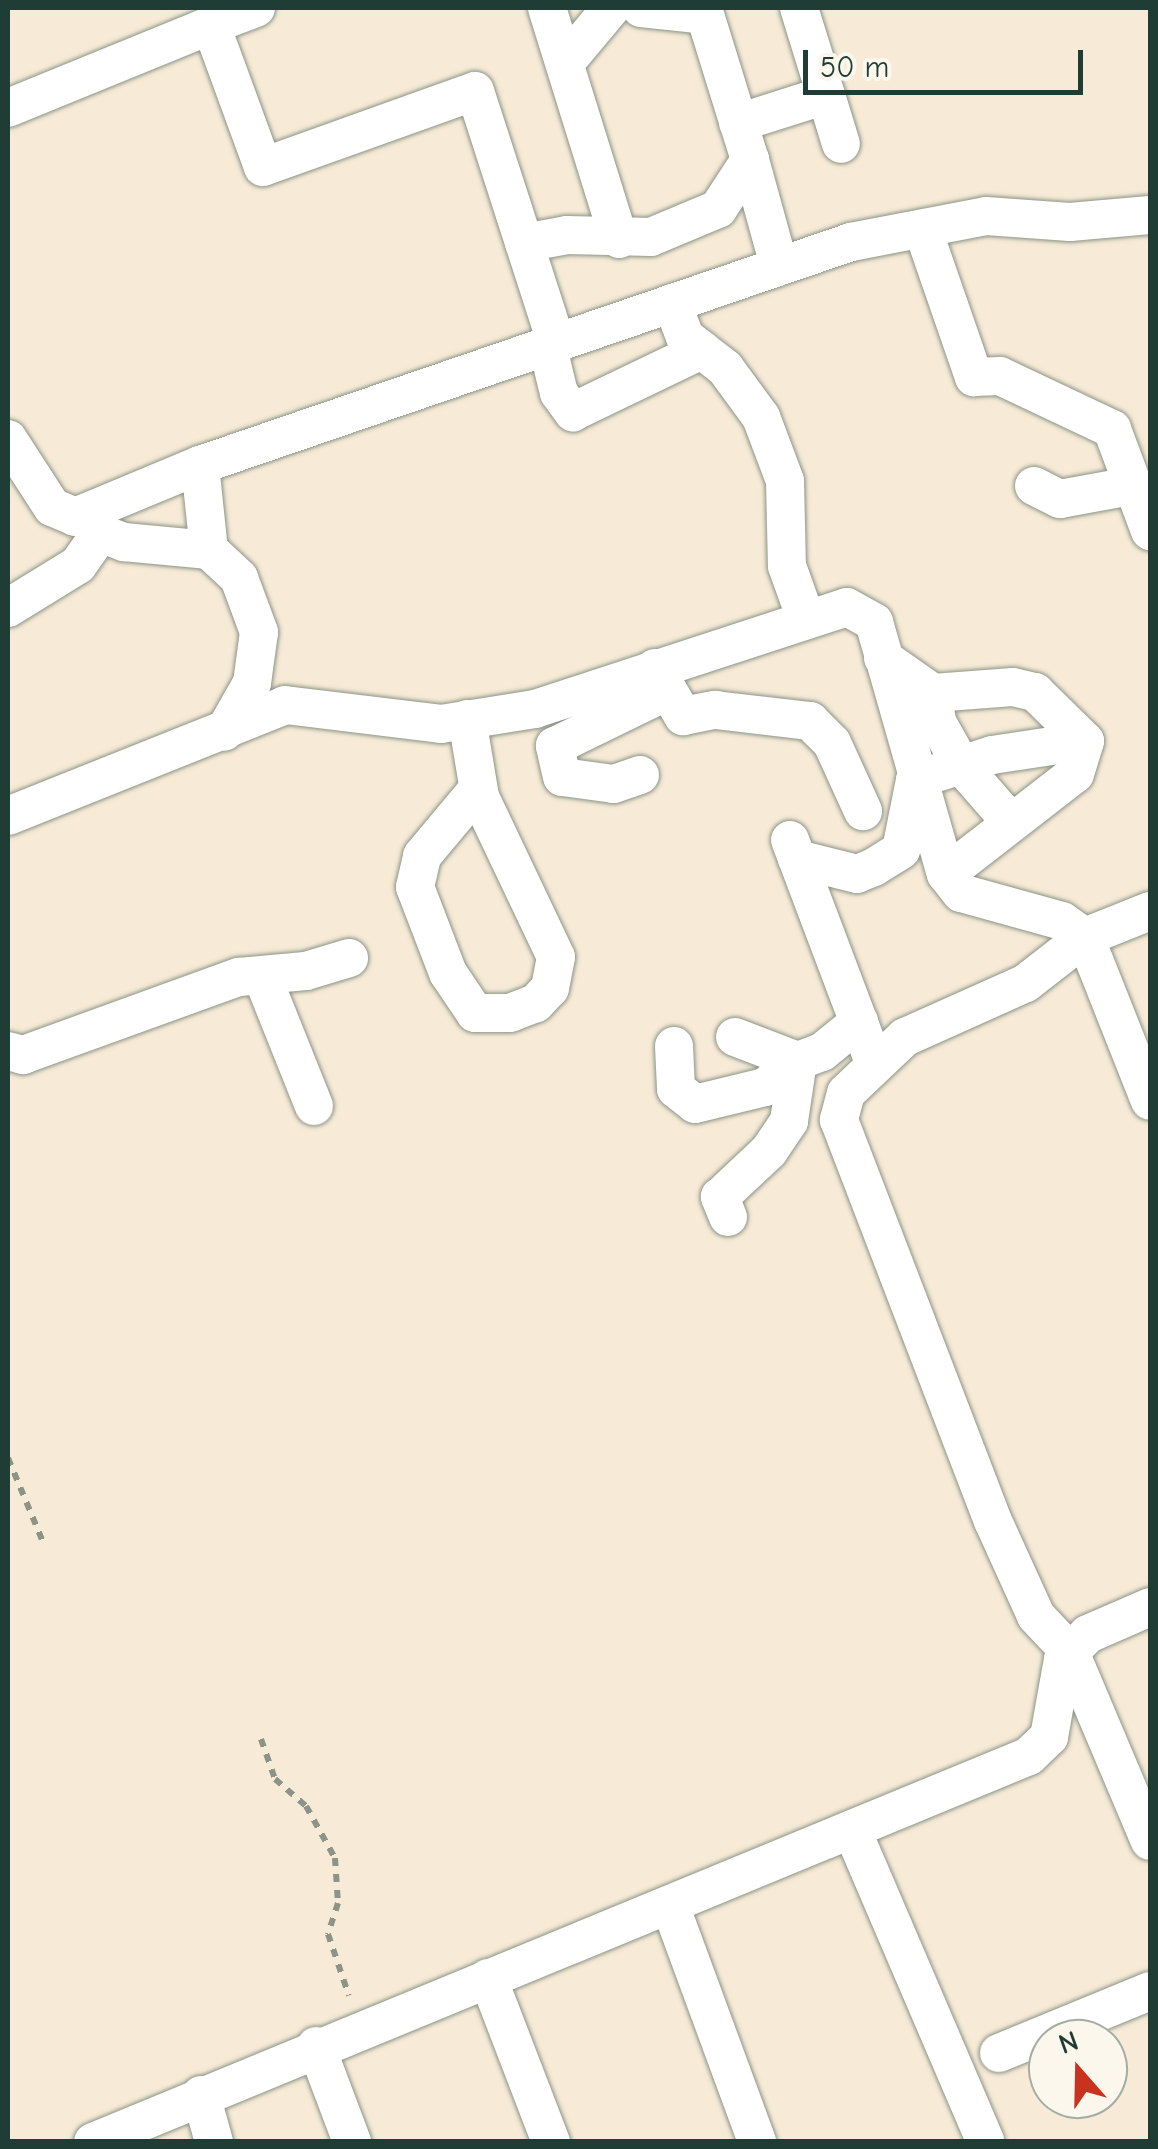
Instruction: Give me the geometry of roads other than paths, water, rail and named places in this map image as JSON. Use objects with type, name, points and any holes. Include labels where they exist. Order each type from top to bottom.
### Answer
[{"type":"street","points":[[8,108],[256,8]]},
{"type":"street","points":[[547,8],[619,239]]},
{"type":"street","points":[[565,63],[611,8]]},
{"type":"street","points":[[640,8],[704,11],[779,265]]},
{"type":"street","points":[[798,8],[841,144]]},
{"type":"street","points":[[212,25],[263,167],[475,92],[553,346],[558,393],[573,412],[702,350]]},
{"type":"street","points":[[738,122],[826,95]]},
{"type":"street","points":[[524,243],[567,235],[619,239],[691,224],[718,209],[750,160]]},
{"type":"street","points":[[8,608],[78,565],[91,524],[200,465],[779,265],[851,242],[986,216],[1070,222],[1150,216]]},
{"type":"street","points":[[924,230],[974,377],[1000,376],[1112,429],[1150,531]]},
{"type":"street","points":[[672,304],[686,337],[725,368],[761,417],[786,482],[788,566],[806,620]]},
{"type":"street","points":[[8,438],[52,507],[91,524],[209,550],[239,578],[251,603],[259,660],[285,705]]},
{"type":"street","points":[[200,465],[209,550]]},
{"type":"street","points":[[1034,486],[1060,499],[1132,486]]},
{"type":"street","points":[[8,816],[285,705],[408,722],[467,719],[535,709],[662,679],[847,607],[874,622],[915,780],[946,874],[961,893],[1062,921],[1085,937],[1150,1102]]},
{"type":"street","points":[[883,658],[933,693],[1013,687],[1036,692],[1085,741]]},
{"type":"street","points":[[224,732],[259,660]]},
{"type":"street","points":[[640,775],[614,784],[562,778],[555,746],[662,679]]},
{"type":"street","points":[[662,679],[683,716],[716,710],[810,721],[832,743],[863,812]]},
{"type":"street","points":[[933,693],[937,722],[961,765],[1009,820]]},
{"type":"street","points":[[467,719],[478,790],[556,957],[550,988],[536,1004],[510,1014],[474,1013],[448,974],[415,887],[422,856],[478,790]]},
{"type":"street","points":[[915,780],[961,765],[1085,741]]},
{"type":"street","points":[[946,874],[1009,820],[1075,774],[1085,741]]},
{"type":"street","points":[[874,1062],[792,846],[856,874],[888,858],[901,850],[915,780]]},
{"type":"street","points":[[1150,912],[1085,937],[1026,983],[904,1036],[874,1062],[839,1104],[844,1141],[993,1521],[1036,1616],[1070,1652],[1150,1841]]},
{"type":"street","points":[[8,1051],[23,1054],[239,977],[349,958]]},
{"type":"street","points":[[262,976],[314,1106]]},
{"type":"street","points":[[674,1046],[676,1089],[695,1104],[765,1086],[798,1061],[822,1052],[859,1022]]},
{"type":"street","points":[[735,1037],[798,1061]]},
{"type":"street","points":[[728,1217],[720,1196],[769,1151],[789,1121],[798,1061]]},
{"type":"street","points":[[93,2142],[316,2046],[1029,1756],[1049,1737],[1063,1659],[1088,1634],[1150,1608]]},
{"type":"street","points":[[852,1830],[986,2141]]},
{"type":"street","points":[[670,1905],[757,2142]]},
{"type":"street","points":[[488,1978],[551,2142]]},
{"type":"street","points":[[998,2053],[1150,1992]]},
{"type":"street","points":[[316,2046],[352,2142]]},
{"type":"street","points":[[201,2095],[214,2142]]}]
